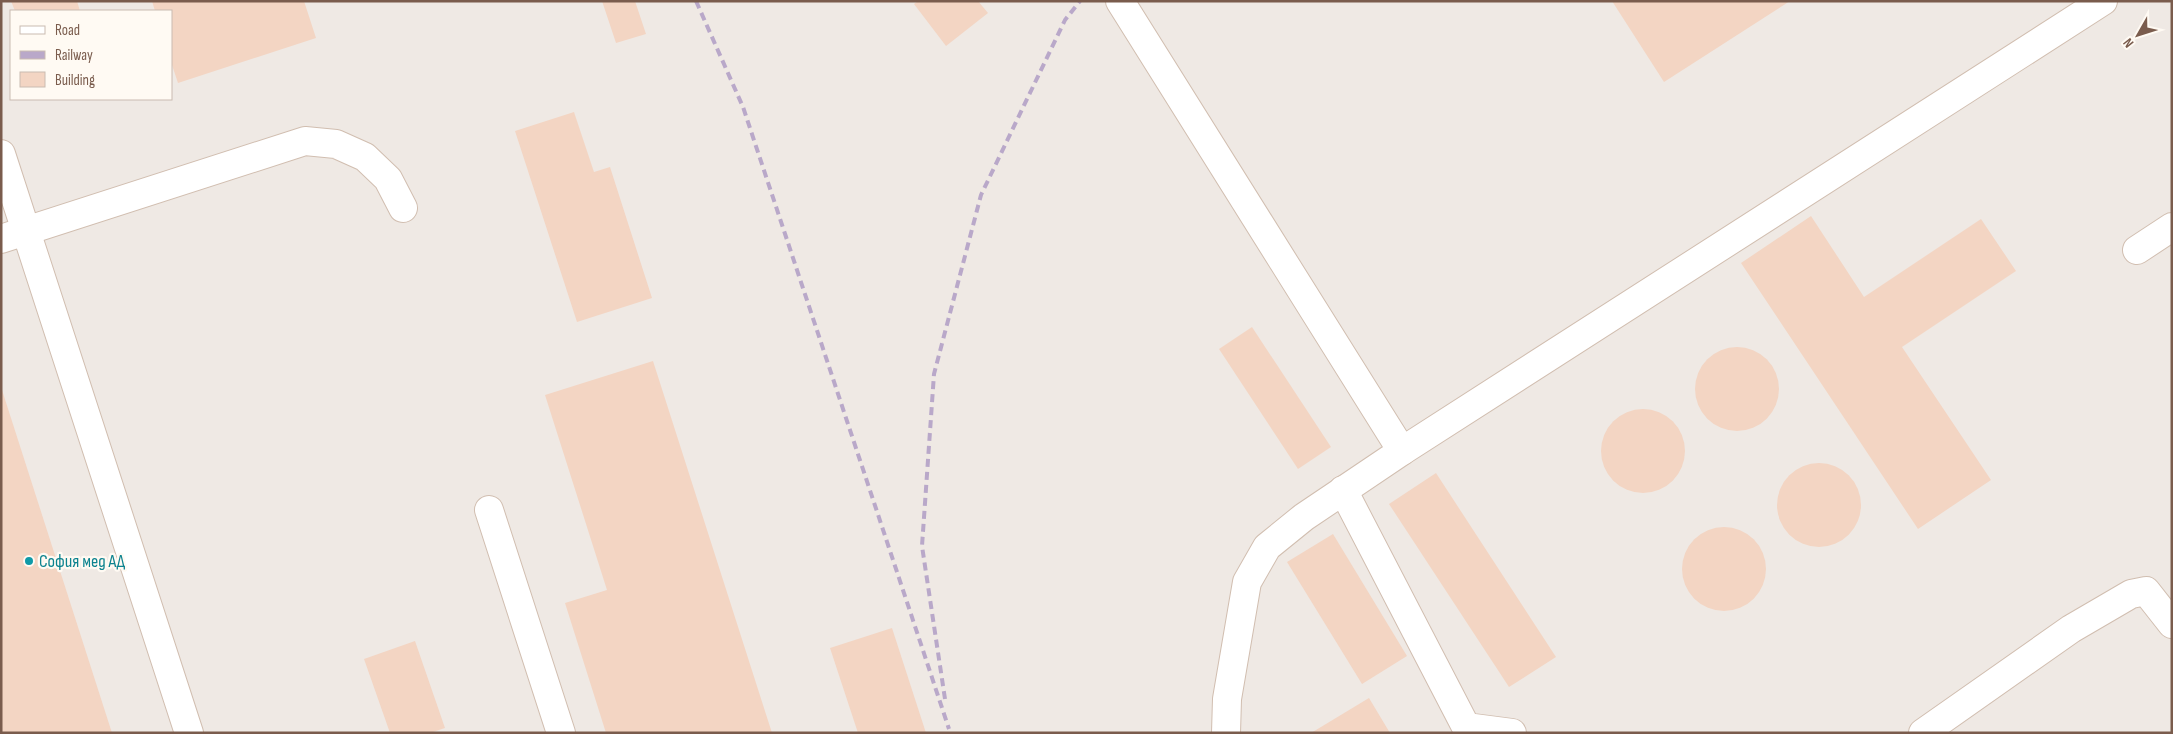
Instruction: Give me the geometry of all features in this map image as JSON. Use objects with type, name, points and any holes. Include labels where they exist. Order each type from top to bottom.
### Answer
[{"type":"lane","points":[[1120,1],[1402,451]]},
{"type":"lane","points":[[1226,733],[1228,699],[1247,582],[1267,547],[1304,517],[1402,451],[2103,1]]},
{"type":"lane","points":[[14,235],[305,141],[336,144],[365,157],[388,179],[402,208]]},
{"type":"lane","points":[[1,154],[14,235],[189,733]]},
{"type":"lane","points":[[2137,250],[2172,226]]},
{"type":"lane","points":[[1343,490],[1461,730],[1512,733]]},
{"type":"lane","points":[[489,510],[561,733]]},
{"type":"lane","points":[[1923,733],[2071,629],[2131,594],[2146,591],[2172,624]]},
{"type":"shaded area","points":[[1,1],[2172,1],[2172,733],[1,733]]},
{"type":"building","points":[[11,1],[77,1],[80,10],[15,10]]},
{"type":"building","points":[[152,1],[304,1],[316,38],[178,83],[172,65],[172,10],[155,10]]},
{"type":"building","points":[[602,1],[635,1],[646,34],[616,43]]},
{"type":"building","points":[[918,1],[978,1],[988,13],[946,46],[914,4]]},
{"type":"building","points":[[1612,1],[1790,1],[1664,82]]},
{"type":"building","points":[[574,112],[594,172],[610,167],[652,298],[577,322],[515,131]]},
{"type":"building","points":[[1811,216],[1864,297],[1981,219],[2016,271],[1902,347],[1991,480],[1918,529],[1741,263]]},
{"type":"building","points":[[1252,327],[1331,447],[1298,469],[1219,349]]},
{"type":"building","points":[[1729,347],[1745,347],[1761,354],[1772,365],[1779,381],[1776,405],[1767,419],[1761,424],[1745,431],[1729,431],[1713,424],[1702,413],[1695,397],[1695,381],[1702,365],[1713,354]]},
{"type":"building","points":[[653,361],[772,733],[606,733],[565,603],[607,590],[545,395]]},
{"type":"building","name":"София мед АД","points":[[2,390],[112,733],[1,733]]},
{"type":"building","points":[[1643,409],[1659,412],[1673,421],[1682,435],[1685,451],[1682,467],[1673,481],[1659,490],[1643,493],[1627,490],[1613,481],[1604,467],[1601,451],[1604,435],[1613,421],[1627,412]]},
{"type":"building","points":[[1811,463],[1827,463],[1843,470],[1854,481],[1861,497],[1858,521],[1849,535],[1843,540],[1827,547],[1811,547],[1795,540],[1784,529],[1777,513],[1777,497],[1784,481],[1795,470]]},
{"type":"building","points":[[1436,473],[1556,657],[1509,687],[1389,504]]},
{"type":"building","points":[[1724,527],[1740,530],[1754,539],[1763,553],[1766,569],[1763,585],[1754,599],[1740,608],[1724,611],[1708,608],[1694,599],[1685,585],[1682,569],[1685,553],[1694,539],[1708,530]]},
{"type":"building","points":[[1333,534],[1407,656],[1362,684],[1287,562]]},
{"type":"building","points":[[892,628],[926,733],[858,733],[830,648]]},
{"type":"building","points":[[415,641],[445,728],[430,733],[390,733],[364,659]]},
{"type":"building","points":[[1369,698],[1390,733],[1311,733]]},
{"type":"railway","points":[[696,1],[743,107],[949,729]]},
{"type":"railway","points":[[945,699],[922,546],[934,374],[981,195],[1065,20],[1080,1]]},
{"type":"place","name":"София мед АД","points":[[29,561]]}]
